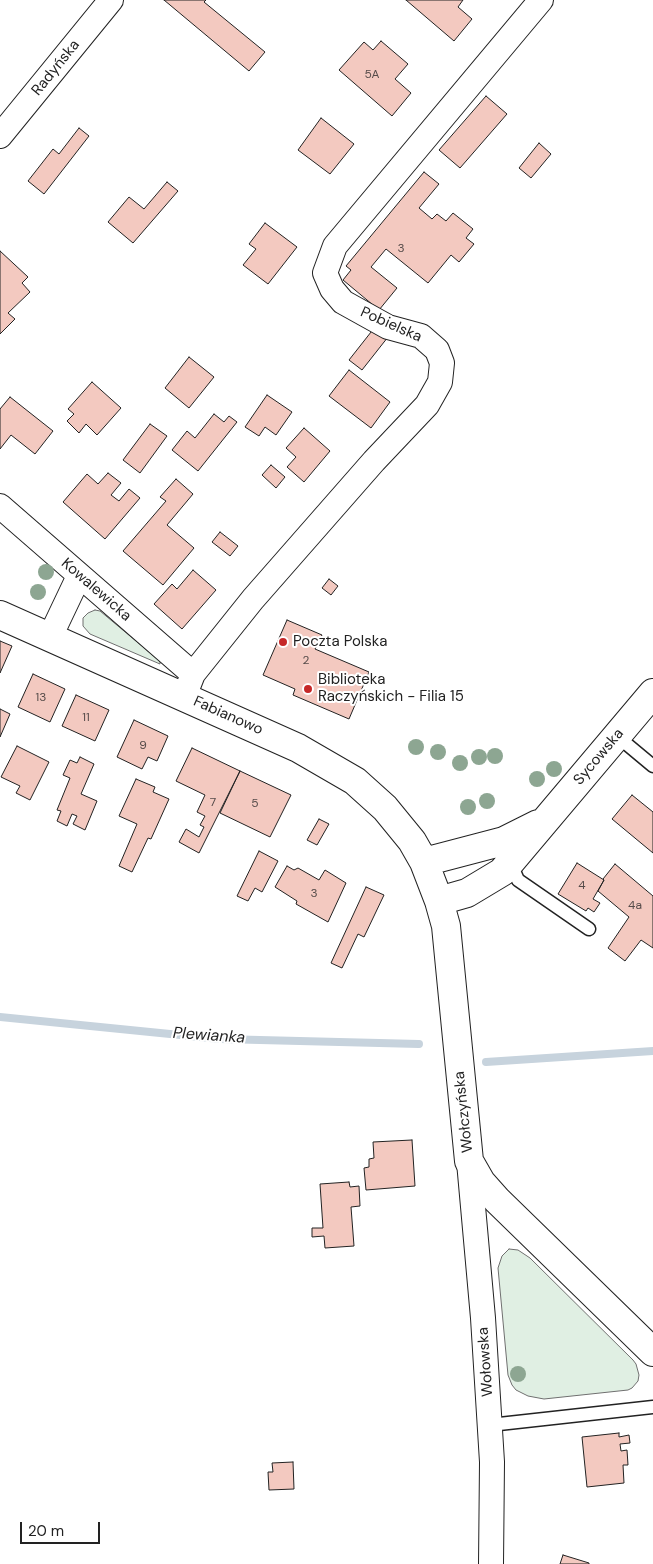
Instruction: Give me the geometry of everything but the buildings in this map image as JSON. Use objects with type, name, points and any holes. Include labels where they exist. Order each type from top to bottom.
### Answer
[{"type":"street","name":"Radyńska","points":[[0,136],[111,0]]},
{"type":"street","name":"Pobielska","points":[[188,685],[253,599],[374,461],[427,405],[440,382],[442,363],[437,350],[421,336],[388,327],[343,302],[332,289],[325,272],[335,246],[541,0]]},
{"type":"street","name":"Kowalewicka","points":[[0,506],[79,576],[188,685]]},
{"type":"street","points":[[50,637],[79,576]]},
{"type":"street","name":"Fabianowo","points":[[0,614],[50,637],[188,685],[355,781],[386,808],[400,824],[424,862]]},
{"type":"street","name":"Sycowska","points":[[424,862],[505,852],[546,820],[653,693]]},
{"type":"street","name":"Sycowska","points":[[439,900],[467,893],[502,872],[505,852]]},
{"type":"street","name":"Wołczyńska","points":[[424,862],[439,900],[446,926],[469,1162],[481,1182],[497,1200],[653,1352]]},
{"type":"street","name":"Wołowska","points":[[469,1162],[490,1425],[492,1480],[491,1564]]},
{"type":"lane","points":[[617,736],[653,766]]},
{"type":"lane","points":[[505,852],[518,880],[589,929]]},
{"type":"lane","points":[[490,1425],[653,1407]]},
{"type":"green space","points":[[95,610],[100,611],[160,661],[160,664],[90,634],[83,626],[83,618]]},
{"type":"green space","points":[[509,1249],[518,1250],[530,1258],[633,1360],[639,1375],[638,1381],[632,1388],[544,1399],[528,1396],[516,1390],[508,1375],[498,1268],[502,1256]]},
{"type":"waterway","name":"Plewianka","points":[[0,1017],[220,1039],[419,1044]]},
{"type":"waterway","name":"Plewianka","points":[[486,1062],[653,1051]]},
{"type":"place","name":"Poczta Polska","points":[[283,642]]},
{"type":"place","name":"Biblioteka Raczyńskich - Filia 15","points":[[308,689]]}]
